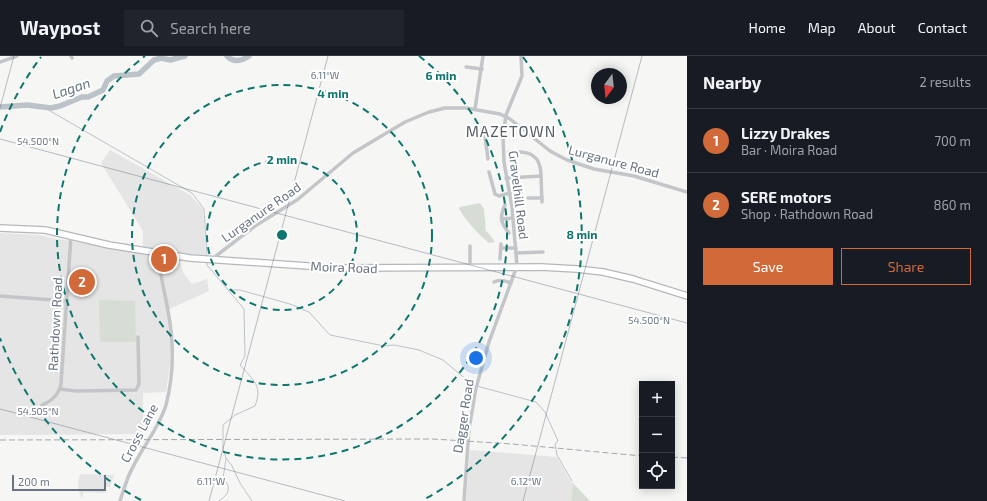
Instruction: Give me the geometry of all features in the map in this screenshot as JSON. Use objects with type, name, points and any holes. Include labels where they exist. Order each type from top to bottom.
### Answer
[{"type":"highway","name":"Moira Road","points":[[0,228],[45,230],[109,245],[159,254],[210,260],[337,268],[556,267],[603,272],[633,279],[687,296]]},
{"type":"street","points":[[0,62],[17,56]]},
{"type":"street","points":[[475,109],[483,56]]},
{"type":"street","name":"Gravelhill Road","points":[[516,268],[513,218],[503,156],[503,136],[506,117],[522,76],[521,56]]},
{"type":"street","points":[[468,72],[467,67],[482,68]]},
{"type":"street","name":"Lurganure Road","points":[[210,260],[248,231],[297,200],[348,156],[393,128],[418,116],[438,109],[459,107],[493,112],[506,117],[550,151],[566,160],[594,169],[634,176],[687,192]]},
{"type":"street","points":[[488,159],[485,136],[503,136]]},
{"type":"street","points":[[509,152],[526,152],[536,158],[541,165],[542,200],[528,199]]},
{"type":"street","points":[[489,172],[494,194],[499,196],[510,193]]},
{"type":"street","points":[[506,178],[541,176]]},
{"type":"street","points":[[505,205],[501,214],[502,225],[509,233]]},
{"type":"street","points":[[502,219],[513,218]]},
{"type":"street","name":"Rathdown Road","points":[[42,405],[53,398],[60,388],[62,380],[71,236]]},
{"type":"street","points":[[470,246],[470,268]]},
{"type":"street","points":[[500,259],[501,246],[516,248]]},
{"type":"street","points":[[516,253],[540,251]]},
{"type":"street","name":"Cross Lane","points":[[120,501],[130,472],[163,414],[170,379],[172,332],[159,267],[159,254]]},
{"type":"street","name":"Dagger Road","points":[[464,501],[469,429],[477,383],[489,342],[516,268]]},
{"type":"street","points":[[494,282],[504,280],[511,283]]},
{"type":"street","points":[[0,296],[67,300]]},
{"type":"street","points":[[60,388],[76,391],[136,390],[139,384],[138,337]]},
{"type":"shaded area","points":[[110,150],[190,195],[203,209],[206,255],[181,254],[180,263],[184,274],[192,284],[207,279],[209,291],[167,310],[171,346],[166,392],[143,393],[143,434],[0,435],[0,233],[39,235],[143,253],[143,231],[101,163]]},
{"type":"shaded area","points":[[480,203],[484,209],[486,232],[487,231],[495,242],[489,243],[477,232],[459,209],[460,207]]},
{"type":"shaded area","points":[[99,300],[135,301],[136,342],[100,342]]},
{"type":"shaded area","points":[[470,450],[557,457],[573,483],[571,501],[466,501]]},
{"type":"shaded area","points":[[80,475],[114,475],[110,487],[106,487],[105,493],[84,492],[82,498],[78,490],[78,481]]},
{"type":"shaded area","points":[[573,483],[590,501],[571,501]]},
{"type":"waterway","name":"Lagan","points":[[0,107],[27,105],[51,108],[60,106],[82,97],[88,97],[103,90],[107,81],[114,76],[139,74],[154,60],[161,58],[170,60],[185,56]]},
{"type":"waterway","name":"Lagan","points":[[227,56],[232,60],[243,59],[249,56]]},
{"type":"waterway","points":[[45,108],[192,193],[204,209],[207,256]]},
{"type":"waterway","points":[[207,261],[207,265],[244,309],[245,356],[240,365],[253,379],[258,393],[255,406],[235,415],[223,425],[223,448],[226,458],[252,501]]},
{"type":"waterway","points":[[229,290],[240,290],[290,304],[309,312],[330,335],[384,346],[394,345],[419,350],[443,360],[473,385],[536,402],[545,412],[558,441],[555,444],[557,455],[572,481]]},
{"type":"waterway","points":[[219,501],[228,491],[228,485],[223,478],[226,459]]},
{"type":"railway","points":[[0,440],[433,439],[512,444],[639,456]]},
{"type":"railway","points":[[675,457],[687,458]]},
{"type":"place","name":"Lizzy Drakes","points":[[164,259]]},
{"type":"place","name":"SERE motors","points":[[82,282]]},
{"type":"district","name":"MAZETOWN","points":[[511,131]]}]
